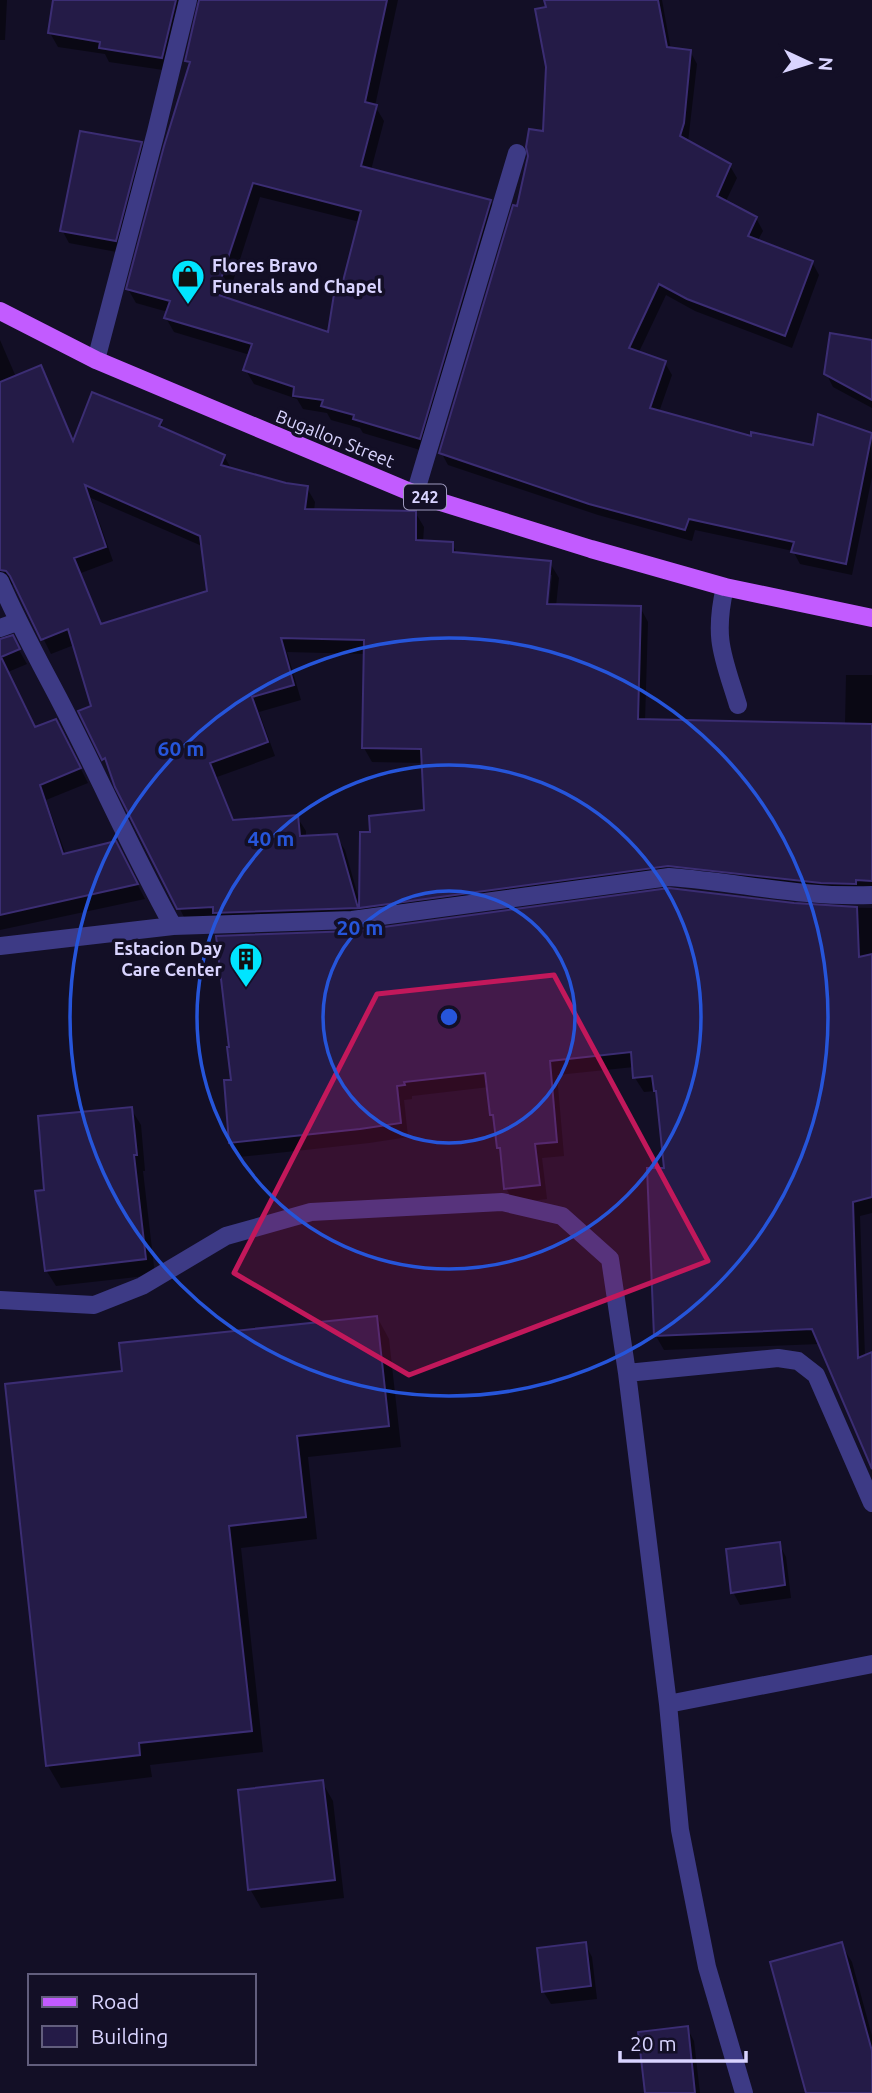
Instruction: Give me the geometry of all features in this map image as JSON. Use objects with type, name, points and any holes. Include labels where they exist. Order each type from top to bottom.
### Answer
[{"type":"main road","name":"Bugallon Street","points":[[0,311],[96,360],[415,494],[591,549],[725,587],[872,618]]},
{"type":"street","points":[[96,360],[169,83],[188,0]]},
{"type":"street","points":[[415,494],[517,153]]},
{"type":"street","points":[[0,581],[9,625],[61,702],[136,859],[173,926]]},
{"type":"street","points":[[725,587],[719,614],[719,645],[738,705]]},
{"type":"street","points":[[0,946],[173,926],[352,920],[668,877],[808,895],[872,895]]},
{"type":"street","points":[[0,1300],[94,1305],[142,1286],[226,1236],[311,1212],[502,1202],[562,1216],[610,1259],[627,1373],[668,1704],[680,1830],[707,1967],[744,2093]]},
{"type":"street","points":[[627,1373],[778,1358],[798,1361],[816,1375],[872,1503]]},
{"type":"street","points":[[668,1704],[872,1664]]},
{"type":"highlighted area","points":[[554,975],[708,1261],[409,1375],[234,1273],[377,994]]},
{"type":"building","points":[[53,0],[176,0],[162,58],[99,48],[100,42],[48,33]]},
{"type":"building","points":[[199,0],[387,0],[365,102],[377,105],[361,166],[491,200],[420,439],[353,419],[354,415],[321,406],[323,400],[293,396],[294,387],[243,370],[252,344],[164,318],[170,301],[126,289],[164,146],[190,62],[185,61]],"holes":[[[253,183],[361,211],[341,289],[335,288],[328,332],[216,294]]]},
{"type":"building","points":[[544,0],[658,0],[667,47],[691,50],[684,123],[680,136],[731,164],[717,196],[757,217],[748,236],[813,261],[785,336],[687,299],[659,284],[629,348],[666,361],[650,408],[751,436],[751,432],[813,445],[818,414],[872,433],[846,564],[791,552],[794,542],[689,519],[685,530],[589,504],[439,453],[513,205],[517,206],[528,156],[526,147],[529,129],[543,131],[546,67],[535,9],[546,7]]},
{"type":"building","points":[[80,131],[142,142],[116,241],[60,231]]},
{"type":"building","points":[[830,333],[872,340],[872,400],[824,374]]},
{"type":"building","points":[[41,365],[73,441],[92,392],[162,420],[159,426],[225,455],[221,465],[286,483],[308,486],[305,509],[416,511],[416,540],[453,542],[453,552],[551,561],[547,604],[641,606],[638,719],[872,724],[872,881],[856,880],[856,884],[821,883],[668,866],[359,908],[360,832],[370,832],[369,816],[424,810],[421,749],[362,748],[364,640],[281,638],[294,685],[252,697],[268,742],[210,763],[233,820],[298,815],[300,836],[337,834],[358,908],[213,913],[213,907],[177,909],[115,787],[105,758],[102,760],[78,711],[91,706],[68,629],[41,640],[10,576],[6,571],[0,570],[0,382]],"holes":[[[85,485],[200,536],[207,591],[101,624],[74,558],[106,547]]]},
{"type":"building","points":[[13,635],[20,649],[1,657],[35,727],[56,719],[81,768],[40,785],[63,854],[116,841],[138,884],[0,915],[0,639]]},
{"type":"building","points":[[669,888],[794,903],[857,907],[859,957],[872,954],[872,1197],[853,1202],[858,1358],[872,1352],[872,1469],[812,1329],[654,1336],[647,1168],[664,1168],[652,1076],[633,1078],[631,1052],[550,1061],[557,1142],[535,1144],[540,1185],[504,1189],[500,1148],[497,1148],[493,1115],[490,1115],[485,1073],[404,1082],[405,1085],[397,1086],[401,1123],[229,1143],[224,1080],[231,1080],[229,1047],[216,936],[354,931]]},
{"type":"building","points":[[132,1107],[137,1155],[134,1155],[146,1259],[45,1271],[35,1191],[44,1190],[38,1116]]},
{"type":"building","points":[[377,1316],[389,1426],[297,1436],[306,1517],[229,1526],[252,1731],[139,1743],[140,1755],[46,1766],[5,1384],[122,1371],[119,1343]]},
{"type":"building","points":[[780,1542],[785,1585],[731,1593],[726,1549]]},
{"type":"building","points":[[323,1780],[335,1880],[248,1890],[238,1790]]},
{"type":"building","points":[[586,1942],[591,1986],[542,1992],[537,1948]]},
{"type":"building","points":[[842,1942],[872,2051],[872,2093],[806,2093],[770,1962]]},
{"type":"building","points":[[688,2026],[695,2093],[645,2093],[638,2032]]},
{"type":"place","name":"Flores Bravo Funerals and Chapel","points":[[188,306]]},
{"type":"place","name":"Estacion Day Care Center","points":[[246,989]]}]
